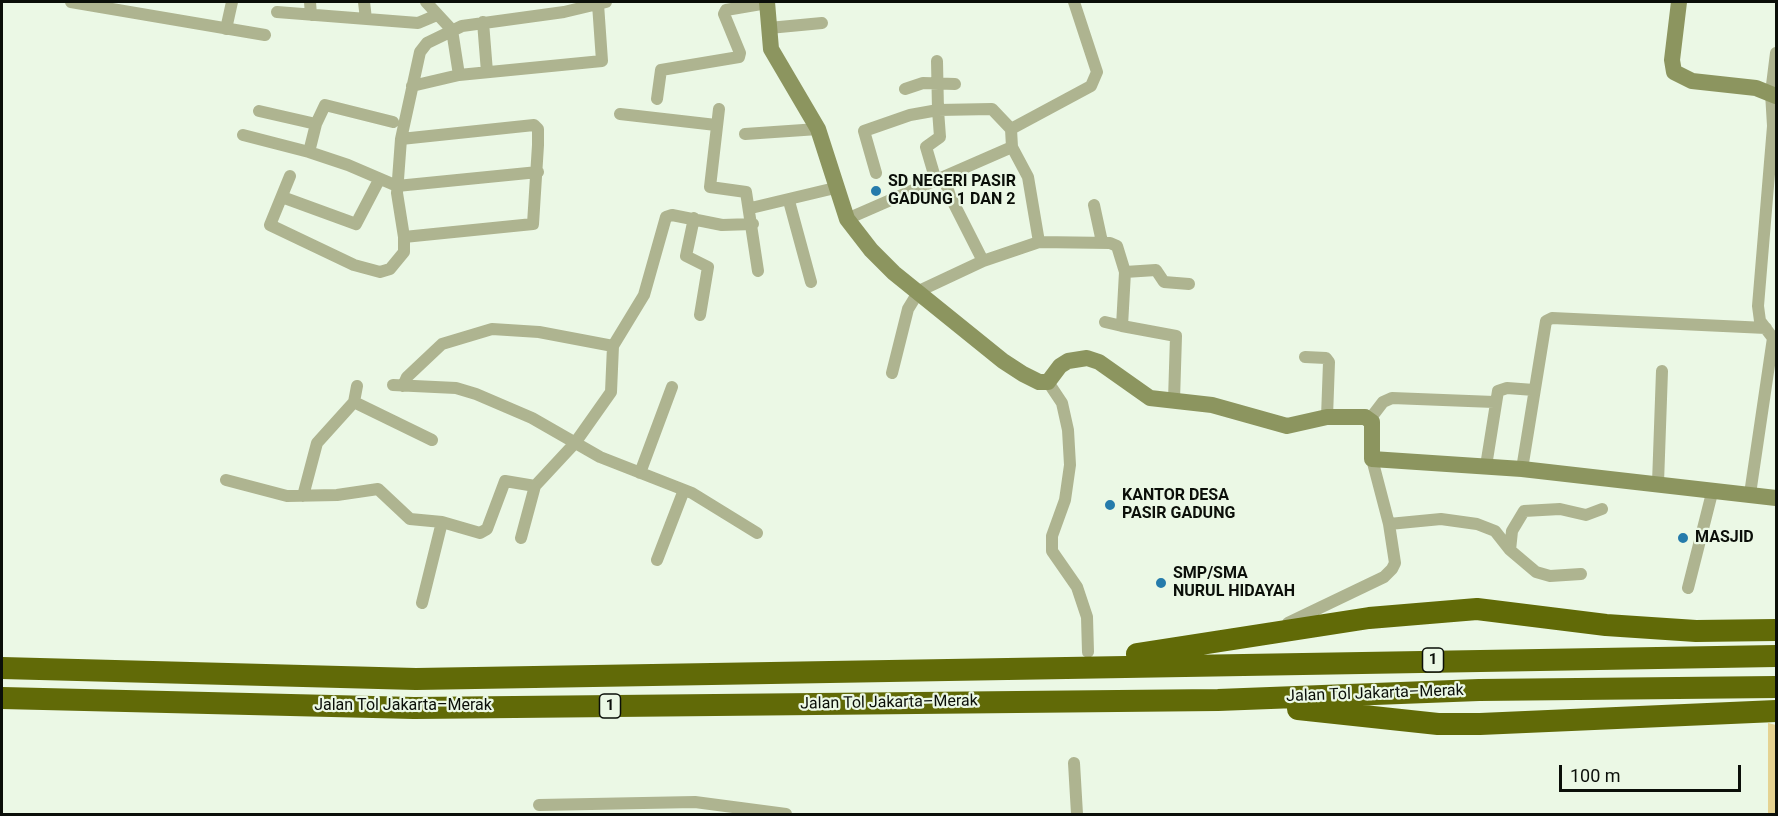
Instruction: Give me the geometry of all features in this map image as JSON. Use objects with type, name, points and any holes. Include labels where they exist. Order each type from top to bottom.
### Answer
[{"type":"highway","points":[[1089,659],[1136,654],[1369,618],[1477,609],[1663,629],[1718,632],[1776,630]]},
{"type":"highway","name":"Jalan Tol Jakarta–Merak","points":[[2,668],[416,679],[1089,659],[1776,656]]},
{"type":"highway","name":"Jalan Tol Jakarta–Merak","points":[[2,698],[414,708],[1218,700],[1479,690],[1776,687]]},
{"type":"highway","points":[[1218,700],[1438,724],[1560,723],[1776,711]]},
{"type":"street","points":[[71,2],[128,7],[264,35]]},
{"type":"street","points":[[226,29],[232,2]]},
{"type":"street","points":[[310,2],[311,15]]},
{"type":"street","points":[[364,2],[366,19]]},
{"type":"street","points":[[426,2],[450,29],[459,75]]},
{"type":"street","points":[[657,99],[661,70],[738,57],[740,53],[724,14],[726,10],[767,2],[775,57],[818,129],[835,188],[847,219],[871,250],[894,273],[1003,361],[1033,379],[1048,381],[1062,403],[1068,430],[1070,465],[1065,500],[1052,536],[1052,551],[1077,587],[1087,617],[1089,659]]},
{"type":"street","points":[[1011,129],[1091,86],[1097,72],[1074,2]]},
{"type":"street","points":[[1678,2],[1672,60],[1674,72],[1692,81],[1756,88],[1774,94]]},
{"type":"street","points":[[282,197],[356,224],[388,183],[401,139],[412,86],[423,48],[450,29],[483,22],[564,12],[602,3],[602,61],[459,75],[412,86]]},
{"type":"street","points":[[277,12],[418,22],[438,16]]},
{"type":"street","points":[[483,22],[487,72]]},
{"type":"street","points":[[769,28],[822,23]]},
{"type":"street","points":[[1750,494],[1773,346],[1771,332],[1758,315],[1758,306],[1773,166],[1776,53]]},
{"type":"street","points":[[937,60],[940,137],[926,147],[983,261]]},
{"type":"street","points":[[905,89],[923,83],[955,84]]},
{"type":"street","points":[[309,152],[316,124],[325,105],[393,122]]},
{"type":"street","points":[[719,109],[710,187],[744,191],[751,208],[758,272]]},
{"type":"street","points":[[876,173],[864,131],[910,115],[938,111],[992,109],[1011,129],[1012,147],[1028,177],[1039,242]]},
{"type":"street","points":[[259,111],[316,124]]},
{"type":"street","points":[[620,114],[716,125]]},
{"type":"street","points":[[401,139],[534,125],[538,129],[538,172],[533,224],[404,237]]},
{"type":"street","points":[[745,134],[818,129]]},
{"type":"street","points":[[243,135],[309,152],[364,171],[388,183],[538,172]]},
{"type":"street","points":[[847,219],[1012,147]]},
{"type":"street","points":[[290,176],[269,225],[354,265],[380,272],[390,269],[404,252],[404,237],[388,183]]},
{"type":"street","points":[[751,208],[789,201],[835,188]]},
{"type":"street","points":[[789,201],[811,282]]},
{"type":"street","points":[[1094,206],[1102,242]]},
{"type":"street","points":[[521,538],[535,486],[575,443],[611,392],[613,346],[644,295],[666,217],[672,215],[694,218],[720,225],[753,224]]},
{"type":"street","points":[[694,218],[686,256],[708,267],[700,315]]},
{"type":"street","points":[[892,373],[908,309],[919,291],[983,261],[1039,242],[1102,242],[1118,246],[1125,272],[1122,326]]},
{"type":"street","points":[[1125,272],[1156,270],[1161,281],[1189,284]]},
{"type":"street","points":[[1522,469],[1544,325],[1552,318],[1766,328]]},
{"type":"street","points":[[1105,322],[1176,336],[1174,400]]},
{"type":"street","points":[[613,346],[539,332],[492,328],[442,344],[398,386],[446,387],[467,391],[532,418],[575,443],[640,473],[684,490],[716,506],[757,533]]},
{"type":"street","points":[[1305,357],[1326,358],[1329,362],[1328,417]]},
{"type":"street","points":[[1048,381],[1060,366],[1068,361],[1087,358],[1098,362],[1150,398],[1212,405],[1287,426],[1328,417],[1370,419]]},
{"type":"street","points":[[1658,483],[1662,370]]},
{"type":"street","points":[[303,496],[317,443],[354,402],[357,386]]},
{"type":"street","points":[[640,473],[672,387]]},
{"type":"street","points":[[1486,466],[1494,402],[1502,388],[1534,390]]},
{"type":"street","points":[[1259,635],[1384,577],[1395,563],[1389,524],[1372,461],[1370,419],[1383,402],[1392,398],[1494,402]]},
{"type":"street","points":[[354,402],[432,440]]},
{"type":"street","points":[[1372,461],[1522,469],[1776,498]]},
{"type":"street","points":[[226,480],[287,496],[338,495],[378,489],[406,517],[442,522],[484,532],[505,480],[535,486]]},
{"type":"street","points":[[1688,588],[1713,489]]},
{"type":"street","points":[[657,560],[684,490]]},
{"type":"street","points":[[1510,550],[1512,531],[1524,511],[1560,509],[1586,515],[1602,509]]},
{"type":"street","points":[[1389,524],[1441,519],[1477,524],[1495,531],[1528,567],[1542,575],[1581,574]]},
{"type":"street","points":[[422,603],[442,522]]},
{"type":"street","points":[[1074,763],[1077,814]]},
{"type":"street","points":[[539,805],[695,802],[740,812],[784,814]]},
{"type":"shaded area","points":[[1768,723],[1776,725],[1776,814],[1768,814]]},
{"type":"place","name":"SD NEGERI PASIR GADUNG 1 DAN 2","points":[[876,191]]},
{"type":"place","name":"KANTOR DESA PASIR GADUNG","points":[[1110,505]]},
{"type":"place","name":"MASJID","points":[[1683,538]]},
{"type":"place","name":"SMP/SMA NURUL HIDAYAH","points":[[1161,583]]}]
